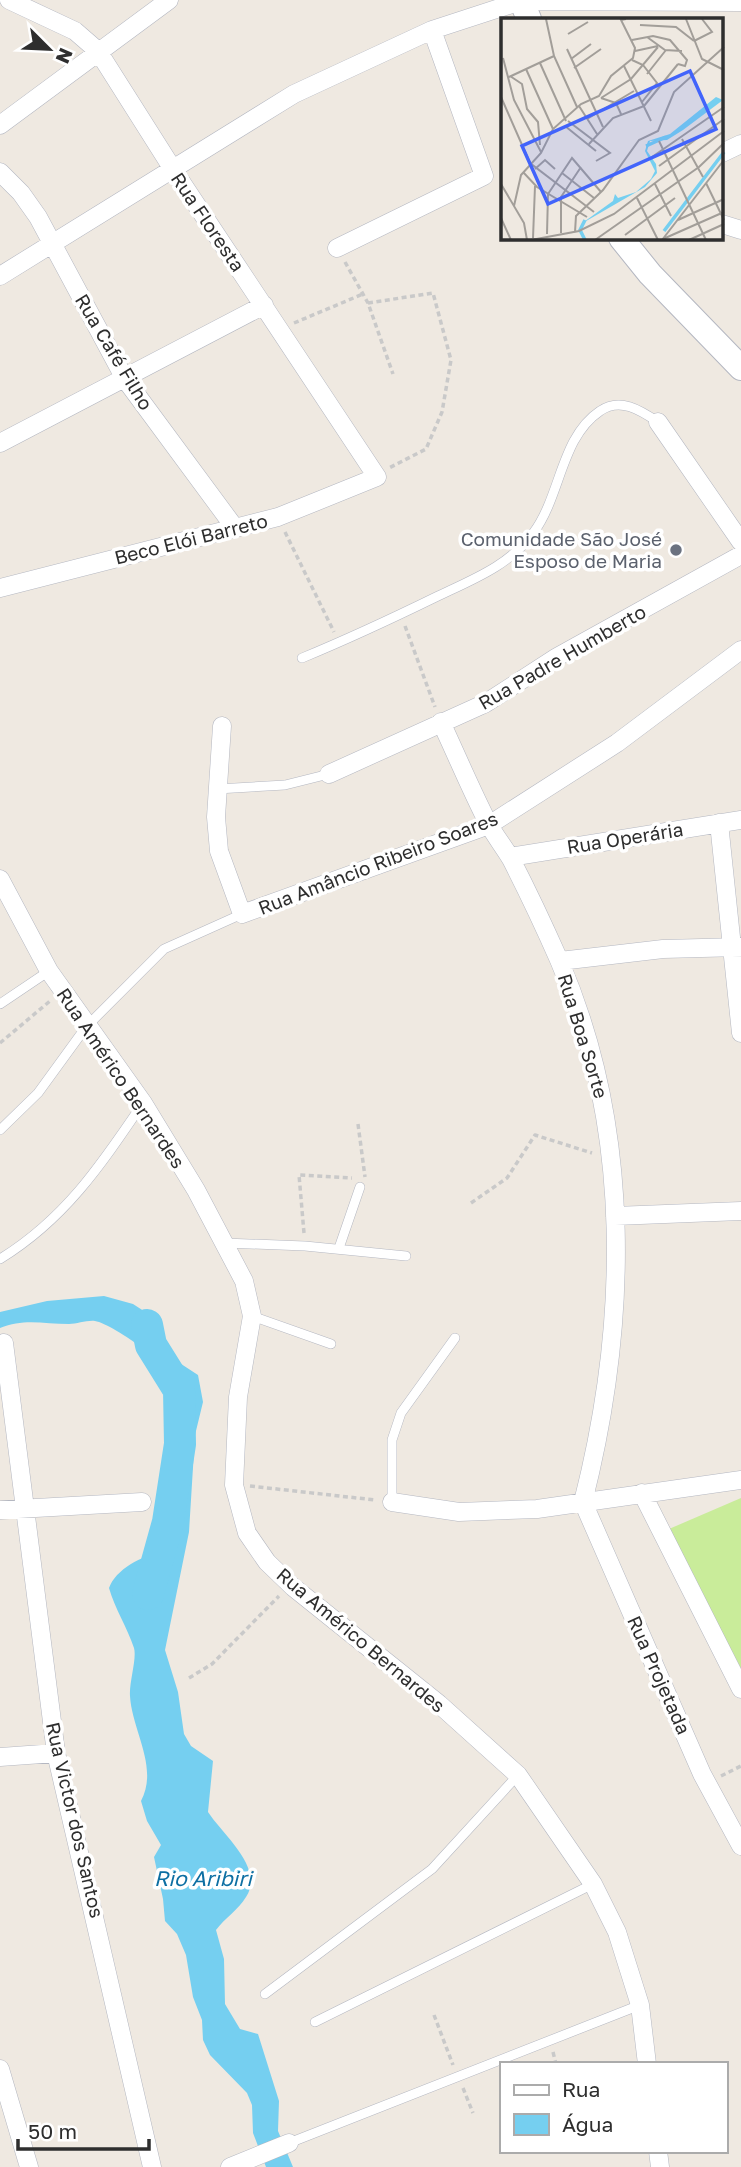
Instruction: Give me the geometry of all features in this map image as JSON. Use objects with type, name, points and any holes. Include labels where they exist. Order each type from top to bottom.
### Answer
[{"type":"street","name":"Rua Floresta","points":[[9,0],[75,31],[98,51],[174,171],[377,477]]},
{"type":"street","points":[[0,124],[169,0]]},
{"type":"street","points":[[0,276],[174,171],[294,94],[432,30],[523,7],[741,2]]},
{"type":"street","points":[[337,248],[484,176],[432,30]]},
{"type":"street","points":[[724,152],[741,144]]},
{"type":"street","name":"Rua Café Filho","points":[[0,172],[33,209],[125,379],[235,527]]},
{"type":"street","points":[[724,225],[741,230]]},
{"type":"street","points":[[623,240],[650,275],[741,368]]},
{"type":"street","points":[[0,443],[264,305]]},
{"type":"street","points":[[658,422],[741,542]]},
{"type":"street","name":"Beco Elói Barreto","points":[[0,588],[278,517],[377,477]]},
{"type":"street","name":"Rua Padre Humberto","points":[[329,774],[486,703],[557,657],[741,555]]},
{"type":"street","name":"Rua Amâncio Ribeiro Soares","points":[[242,914],[489,825],[617,743],[741,650]]},
{"type":"street","name":"Rua Boa Sorte","points":[[441,722],[489,825],[510,857],[560,961],[595,1062],[606,1110],[617,1265],[610,1352],[583,1502]]},
{"type":"street","points":[[222,726],[217,789],[219,851],[242,914]]},
{"type":"street","name":"Rua Operária","points":[[510,857],[741,820]]},
{"type":"street","points":[[719,823],[737,947],[741,1033]]},
{"type":"street","name":"Rua Américo Bernardes","points":[[0,880],[49,971],[86,1027],[143,1103],[196,1190],[244,1281],[252,1315],[238,1397],[234,1485],[247,1533],[267,1562],[290,1584],[439,1704],[518,1775],[593,1884],[617,1932],[639,2005],[647,2062]]},
{"type":"street","points":[[560,961],[663,949],[737,947]]},
{"type":"street","points":[[615,1216],[741,1211]]},
{"type":"street","name":"Rua Victor dos Santos","points":[[4,1343],[23,1510],[56,1753],[152,2167]]},
{"type":"street","points":[[392,1502],[459,1511],[537,1509],[741,1480]]},
{"type":"street","points":[[642,1493],[741,1689]]},
{"type":"street","points":[[0,1510],[142,1502]]},
{"type":"street","name":"Rua Projetada","points":[[583,1502],[702,1774],[741,1846]]},
{"type":"street","points":[[0,1757],[56,1753]]},
{"type":"street","points":[[0,2069],[29,2167]]},
{"type":"street","points":[[236,2165],[289,2143]]},
{"type":"lane","points":[[302,658],[495,570],[534,533],[556,491],[580,431],[602,410],[618,404],[640,410],[658,422]]},
{"type":"lane","name":"Rua Padre Humberto","points":[[217,789],[285,785],[329,774]]},
{"type":"lane","name":"Rua Amâncio Ribeiro Soares","points":[[0,1130],[38,1093],[86,1027],[164,949],[242,914]]},
{"type":"lane","points":[[0,1004],[49,971]]},
{"type":"lane","points":[[0,1259],[28,1242],[68,1206],[143,1103]]},
{"type":"lane","points":[[339,1248],[360,1187]]},
{"type":"lane","points":[[222,1243],[339,1248],[406,1256]]},
{"type":"lane","points":[[252,1315],[331,1344]]},
{"type":"lane","points":[[392,1502],[392,1440],[401,1413],[455,1338]]},
{"type":"lane","points":[[265,1994],[432,1869],[518,1775]]},
{"type":"lane","points":[[315,2022],[593,1884]]},
{"type":"lane","points":[[289,2143],[639,2005]]},
{"type":"path","points":[[337,248],[368,303],[393,374]]},
{"type":"path","points":[[368,303],[433,293],[451,359],[442,412],[426,449],[397,462],[377,477]]},
{"type":"path","points":[[280,328],[363,294]]},
{"type":"path","points":[[278,517],[339,643]]},
{"type":"path","points":[[401,615],[441,722]]},
{"type":"path","points":[[0,1043],[62,991]]},
{"type":"path","points":[[305,1246],[299,1175],[365,1179],[358,1124]]},
{"type":"path","points":[[471,1203],[508,1178],[535,1135],[611,1159]]},
{"type":"path","points":[[234,1485],[392,1502]]},
{"type":"path","points":[[189,1678],[212,1664],[290,1584]]},
{"type":"green space","points":[[741,1498],[741,1669],[669,1529]]},
{"type":"water","name":"Rio Aribiri","points":[[104,1296],[133,1304],[150,1315],[160,1339],[175,1360],[198,1375],[203,1402],[195,1435],[189,1532],[165,1650],[178,1692],[184,1734],[191,1746],[213,1761],[208,1812],[240,1852],[250,1875],[246,1897],[216,1930],[224,1959],[225,2004],[240,2029],[258,2034],[279,2101],[278,2131],[293,2167],[266,2167],[253,2133],[252,2105],[247,2093],[210,2055],[203,2040],[202,2020],[193,1997],[186,1955],[177,1934],[165,1921],[154,1857],[161,1845],[147,1821],[141,1801],[147,1775],[130,1696],[134,1648],[109,1588],[117,1575],[130,1564],[161,1554],[169,1538],[177,1471],[186,1426],[185,1392],[172,1373],[160,1362],[104,1324],[95,1321],[69,1324],[26,1322],[0,1328],[0,1312],[47,1301]]},
{"type":"waterway","name":"Rio Aribiri","points":[[147,1325],[151,1345],[179,1390],[180,1444],[168,1522],[148,1594]]},
{"type":"place","name":"Comunidade São José Esposo de Maria","points":[[676,550]]}]
